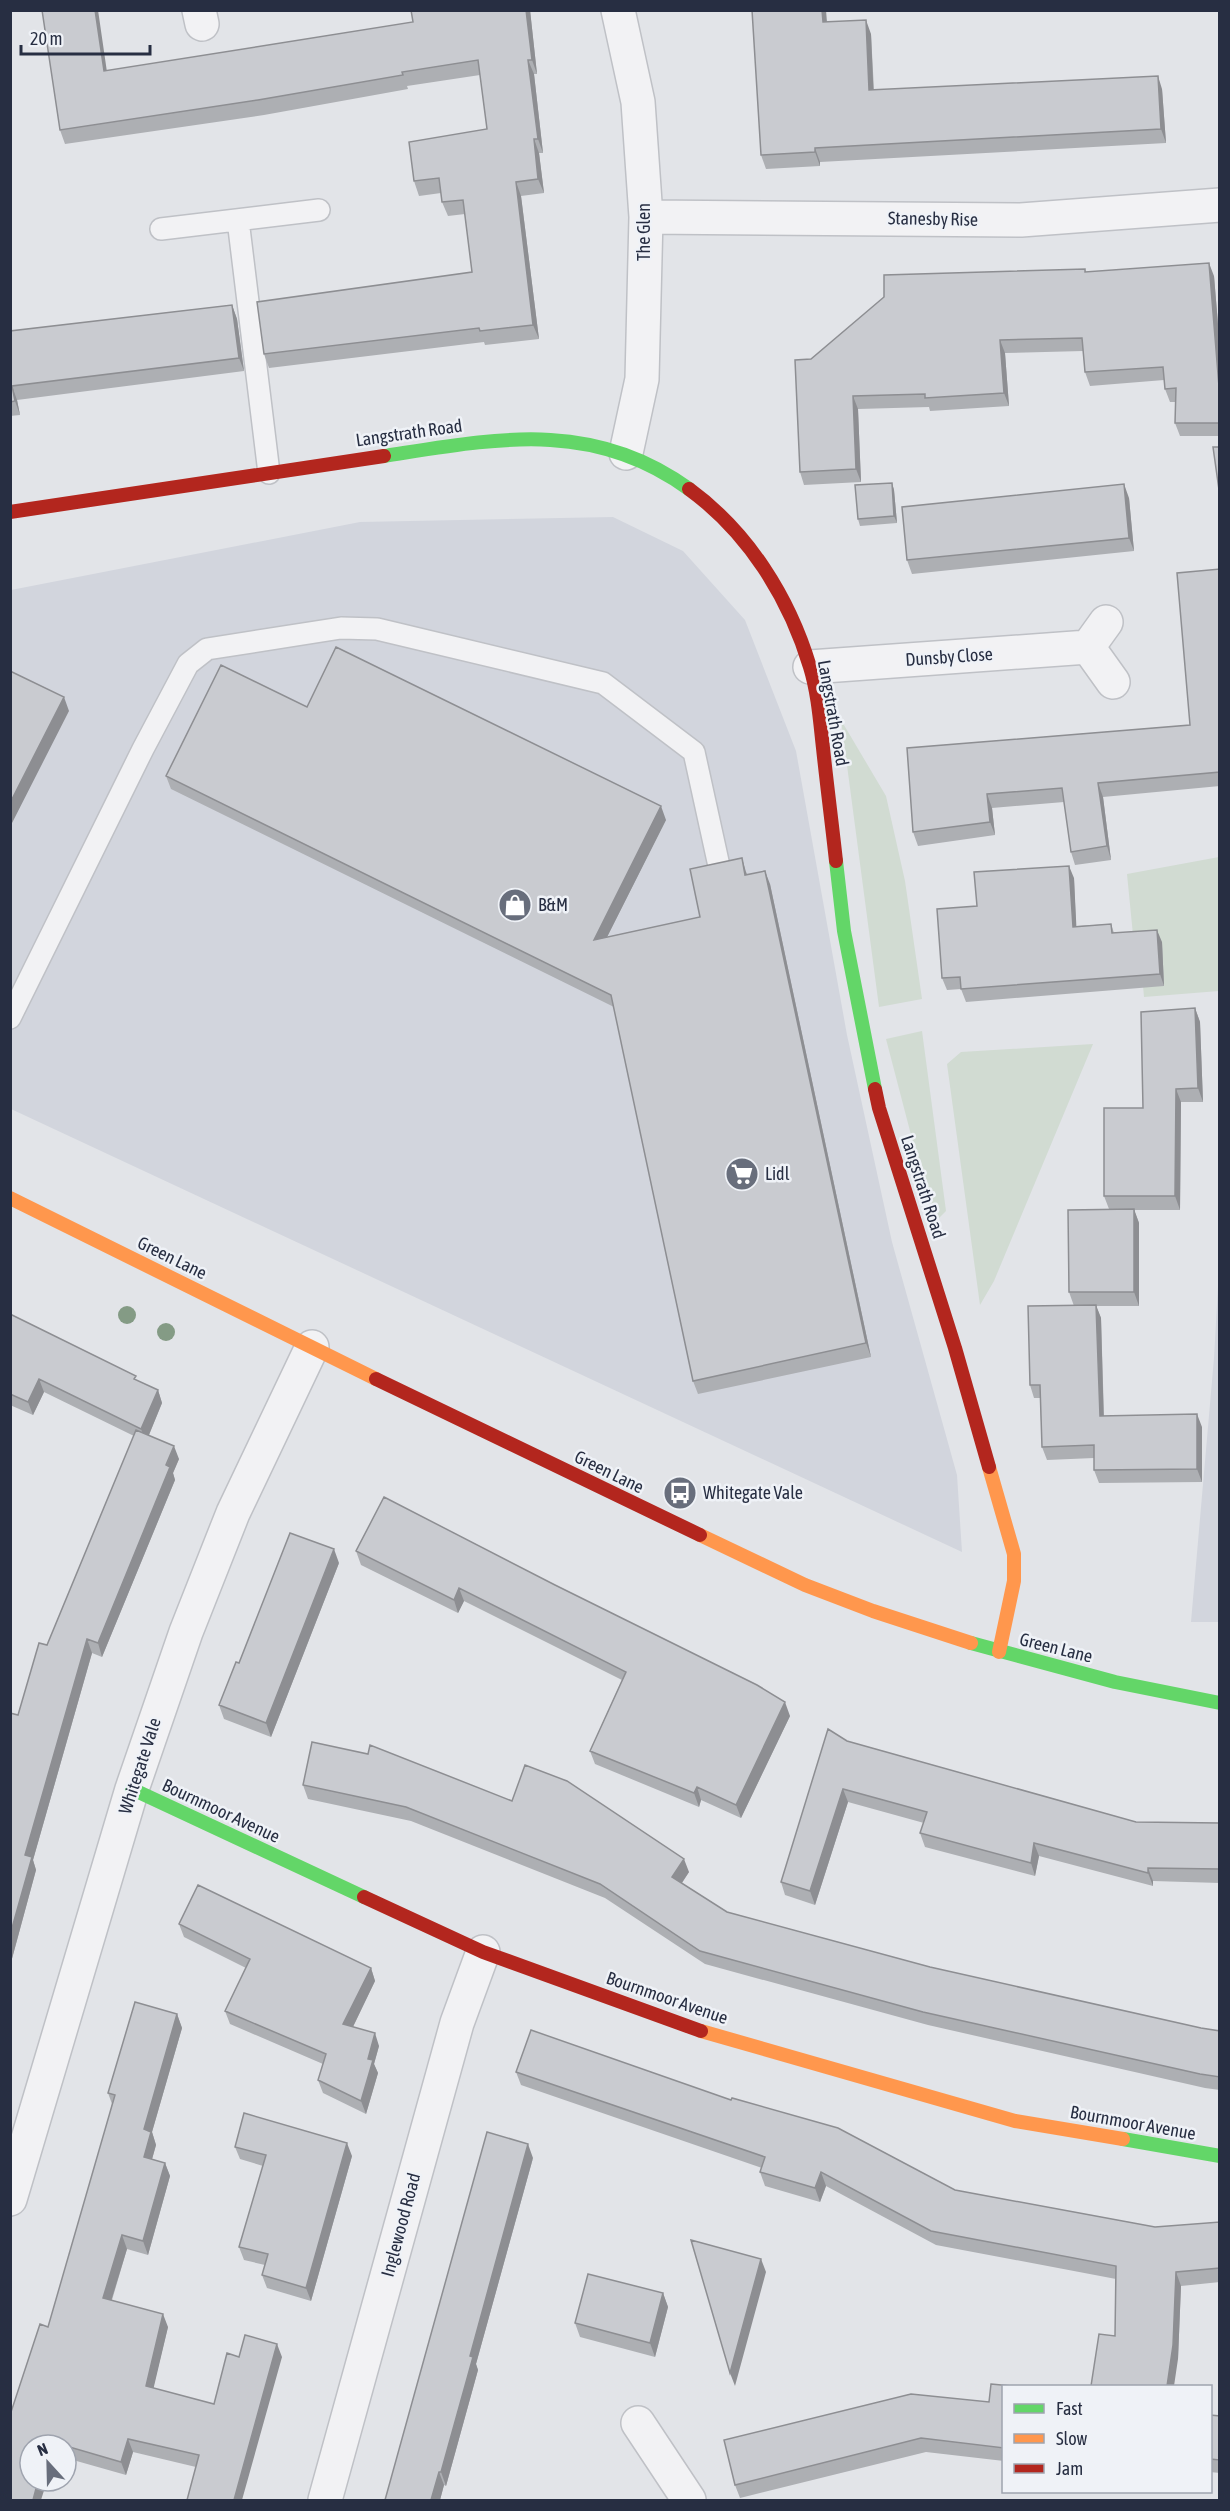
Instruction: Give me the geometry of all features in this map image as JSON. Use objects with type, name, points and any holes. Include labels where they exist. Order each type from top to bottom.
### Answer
[{"type":"street","name":"The Glen","points":[[618,10],[638,102],[646,217],[642,379],[626,453]]},
{"type":"street","name":"Stanesby Rise","points":[[646,217],[1021,220],[1220,205]]},
{"type":"street","name":"Langstrath Road","points":[[10,513],[487,440],[557,439],[626,453],[670,475],[714,507],[748,544],[787,605],[810,667],[818,706],[844,930],[879,1108],[955,1348],[1014,1554],[1014,1581],[999,1652]]},
{"type":"street","name":"Dunsby Close","points":[[810,667],[1097,634],[1113,681]]},
{"type":"street","name":"Green Lane","points":[[10,1198],[501,1441],[805,1585],[856,1605],[999,1652],[1161,1693],[1220,1703]]},
{"type":"street","name":"Whitegate Vale","points":[[11,2198],[132,1789],[186,1632],[232,1513],[312,1347]]},
{"type":"street","name":"Bournmoor Avenue","points":[[132,1789],[483,1952],[704,2032],[1015,2121],[1220,2156]]},
{"type":"street","name":"Inglewood Road","points":[[325,2500],[457,2023],[483,1952]]},
{"type":"street","points":[[638,2423],[689,2500]]},
{"type":"lane","points":[[161,229],[320,210]]},
{"type":"lane","points":[[238,220],[268,473]]},
{"type":"lane","points":[[10,1018],[176,686],[188,664],[207,649],[341,628],[376,629],[603,683],[694,752],[718,866]]},
{"type":"shaded area","points":[[613,517],[683,551],[745,620],[796,751],[847,1035],[892,1242],[957,1475],[962,1552],[11,1109],[11,590],[360,522]]},
{"type":"shaded area","points":[[841,720],[886,796],[905,881],[922,999],[879,1007]]},
{"type":"shaded area","points":[[1219,857],[1219,991],[1144,997],[1143,986],[1138,986],[1127,874]]},
{"type":"shaded area","points":[[922,1031],[946,1211],[934,1223],[886,1039]]},
{"type":"shaded area","points":[[1093,1044],[994,1281],[980,1305],[947,1064],[961,1052]]},
{"type":"shaded area","points":[[1219,1269],[1219,1622],[1191,1622],[1214,1358]]},
{"type":"building","points":[[42,10],[95,10],[104,71],[413,22],[411,10],[526,10],[532,60],[528,60],[538,139],[534,139],[538,179],[516,182],[533,325],[480,331],[479,328],[264,354],[257,302],[472,272],[463,200],[442,202],[439,178],[414,181],[409,142],[487,129],[478,60],[258,100],[60,130]]},
{"type":"building","points":[[752,10],[822,10],[823,22],[866,20],[869,90],[1158,76],[1161,129],[815,148],[815,152],[761,155]]},
{"type":"building","points":[[1209,263],[1220,423],[1175,423],[1176,388],[1165,389],[1163,367],[1085,372],[1082,338],[1000,340],[1004,393],[925,398],[925,394],[853,396],[856,469],[800,472],[795,360],[811,359],[884,297],[884,275],[1085,269],[1085,272]]},
{"type":"building","points":[[232,305],[239,358],[12,386],[15,401],[10,402],[10,331]]},
{"type":"building","points":[[1213,447],[1220,447],[1220,497]]},
{"type":"building","points":[[892,483],[894,516],[858,519],[855,485]]},
{"type":"building","points":[[1124,484],[1129,538],[907,560],[902,507]]},
{"type":"building","points":[[1220,569],[1220,772],[1098,783],[1107,846],[1071,852],[1062,788],[987,794],[990,822],[913,832],[907,748],[1190,725],[1177,573]]},
{"type":"building","points":[[336,647],[661,806],[594,940],[700,917],[690,869],[742,858],[745,875],[765,871],[866,1343],[693,1381],[611,995],[166,776],[221,665],[307,707]]},
{"type":"building","points":[[10,671],[64,697],[10,803]]},
{"type":"building","points":[[1069,866],[1073,927],[1111,924],[1112,933],[1157,930],[1160,974],[961,989],[960,977],[942,978],[937,909],[977,906],[974,872]]},
{"type":"building","points":[[1195,1008],[1198,1088],[1176,1089],[1175,1196],[1104,1196],[1104,1108],[1143,1108],[1141,1012]]},
{"type":"building","points":[[1134,1209],[1134,1292],[1069,1292],[1068,1210]]},
{"type":"building","points":[[1096,1305],[1100,1416],[1197,1414],[1197,1469],[1094,1470],[1094,1445],[1042,1447],[1040,1385],[1030,1385],[1028,1306]]},
{"type":"building","points":[[10,1314],[136,1376],[134,1379],[158,1390],[141,1429],[39,1379],[28,1402],[10,1394]]},
{"type":"building","points":[[136,1430],[174,1446],[166,1465],[170,1467],[98,1643],[87,1639],[25,1855],[32,1857],[10,1935],[10,1713],[18,1715],[39,1643],[47,1645]]},
{"type":"building","points":[[384,1497],[757,1685],[785,1702],[736,1805],[697,1787],[694,1793],[590,1751],[626,1672],[459,1588],[454,1600],[356,1551]]},
{"type":"building","points":[[290,1533],[334,1549],[266,1723],[219,1705],[236,1662],[239,1663]]},
{"type":"building","points":[[828,1729],[847,1741],[1136,1822],[1220,1823],[1220,1869],[1148,1868],[1148,1873],[1034,1843],[1031,1863],[920,1833],[927,1812],[843,1789],[810,1891],[781,1882]]},
{"type":"building","points":[[312,1742],[368,1754],[370,1745],[512,1801],[525,1765],[567,1781],[684,1859],[672,1877],[727,1912],[930,1967],[1220,2031],[1220,2077],[923,2012],[700,1951],[600,1884],[406,1807],[303,1785]]},
{"type":"building","points":[[198,1885],[371,1968],[343,2024],[375,2033],[368,2059],[373,2060],[361,2101],[318,2080],[326,2054],[225,2011],[250,1959],[179,1924]]},
{"type":"building","points":[[135,2002],[177,2014],[144,2129],[151,2132],[144,2157],[165,2163],[143,2241],[122,2235],[103,2298],[163,2314],[146,2386],[214,2404],[227,2353],[239,2357],[245,2335],[277,2344],[234,2500],[187,2500],[199,2455],[128,2439],[121,2462],[78,2449],[78,2433],[18,2433],[18,2493],[35,2493],[33,2500],[10,2500],[10,2415],[40,2324],[48,2327],[115,2095],[108,2093]]},
{"type":"building","points":[[531,2030],[731,2100],[732,2098],[838,2128],[955,2190],[1155,2227],[1220,2222],[1220,2268],[1176,2272],[1173,2345],[1167,2385],[1091,2385],[1099,2334],[1115,2336],[1116,2266],[931,2231],[821,2172],[815,2188],[760,2172],[765,2157],[516,2072]]},
{"type":"building","points":[[244,2113],[347,2143],[306,2288],[262,2275],[268,2254],[239,2247],[266,2155],[235,2147]]},
{"type":"building","points":[[487,2132],[528,2144],[470,2356],[473,2357],[431,2500],[385,2500]]},
{"type":"building","points":[[691,2240],[761,2259],[730,2373]]},
{"type":"building","points":[[588,2274],[663,2293],[650,2343],[575,2323]]},
{"type":"building","points":[[991,2384],[1002,2385],[1002,2448],[921,2438],[735,2485],[724,2440],[911,2394],[989,2402]]},
{"type":"building","points":[[1212,2415],[1220,2416],[1220,2460],[1212,2459]]},
{"type":"traffic: fast","points":[[384,456],[503,440],[579,443],[616,452],[653,466],[689,489]]},
{"type":"traffic: fast","points":[[836,861],[844,931],[875,1089]]},
{"type":"traffic: fast","points":[[971,1643],[1115,1682],[1220,1703]]},
{"type":"traffic: fast","points":[[132,1789],[364,1897]]},
{"type":"traffic: fast","points":[[1123,2139],[1220,2156]]},
{"type":"traffic: slow","points":[[10,1198],[376,1379]]},
{"type":"traffic: slow","points":[[989,1467],[1014,1554],[1014,1581],[999,1652]]},
{"type":"traffic: slow","points":[[700,1535],[805,1585],[873,1611],[971,1643]]},
{"type":"traffic: slow","points":[[701,2031],[1015,2121],[1123,2139]]},
{"type":"traffic: jam","points":[[10,512],[384,456]]},
{"type":"traffic: jam","points":[[689,489],[730,525],[748,546],[778,591],[801,641],[817,697],[836,861]]},
{"type":"traffic: jam","points":[[875,1089],[955,1348],[989,1467]]},
{"type":"traffic: jam","points":[[376,1379],[700,1535]]},
{"type":"traffic: jam","points":[[364,1897],[483,1952],[701,2031]]},
{"type":"place","name":"B&M","points":[[515,905]]},
{"type":"place","name":"Lidl","points":[[742,1174]]},
{"type":"place","name":"Whitegate Vale","points":[[680,1493]]}]
